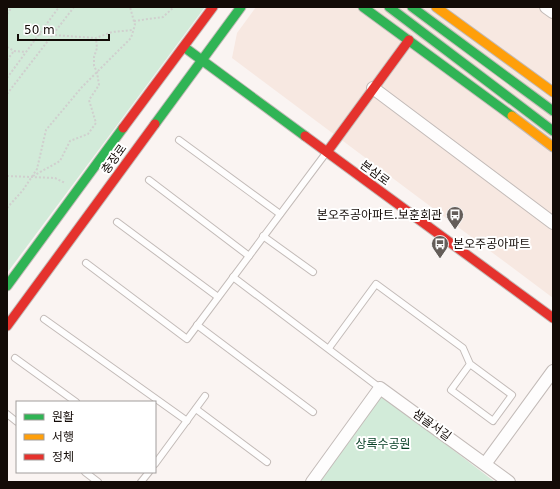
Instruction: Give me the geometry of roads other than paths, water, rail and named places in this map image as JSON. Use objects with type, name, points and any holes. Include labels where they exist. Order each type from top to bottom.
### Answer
[{"type":"street","name":"충장로","points":[[7,286],[213,7]]},
{"type":"street","name":"충장로","points":[[7,326],[241,7]]},
{"type":"street","points":[[363,7],[553,147]]},
{"type":"street","points":[[389,7],[552,130]]},
{"type":"street","points":[[412,7],[553,111]]},
{"type":"street","points":[[436,7],[553,92]]},
{"type":"street","points":[[546,7],[553,12]]},
{"type":"street","points":[[327,152],[409,40]]},
{"type":"street","name":"본삼로","points":[[184,47],[553,318]]},
{"type":"street","points":[[373,88],[553,223]]},
{"type":"street","points":[[485,464],[553,371]]},
{"type":"street","points":[[312,482],[380,388]]},
{"type":"street","name":"샘골서길","points":[[380,388],[509,482]]},
{"type":"lane","points":[[179,140],[280,214]]},
{"type":"lane","points":[[86,263],[187,339],[327,152]]},
{"type":"lane","points":[[149,180],[249,256]]},
{"type":"lane","points":[[117,222],[218,297]]},
{"type":"lane","points":[[264,236],[312,272]]},
{"type":"lane","points":[[233,277],[380,388]]},
{"type":"lane","points":[[329,348],[376,284],[463,348],[470,364],[512,395],[493,421],[451,390],[470,364]]},
{"type":"lane","points":[[44,319],[187,421]]},
{"type":"lane","points":[[197,325],[313,412]]},
{"type":"lane","points":[[15,358],[75,401]]},
{"type":"lane","points":[[156,461],[205,396]]},
{"type":"lane","points":[[196,409],[267,462]]},
{"type":"lane","points":[[86,473],[98,482]]},
{"type":"lane","points":[[142,482],[148,473]]},
{"type":"place","name":"본오주공아파트.보훈회관","points":[[455,230]]},
{"type":"place","name":"본오주공아파트","points":[[440,259]]},
{"type":"park label","name":"상록수공원","points":[[383,444]]}]
